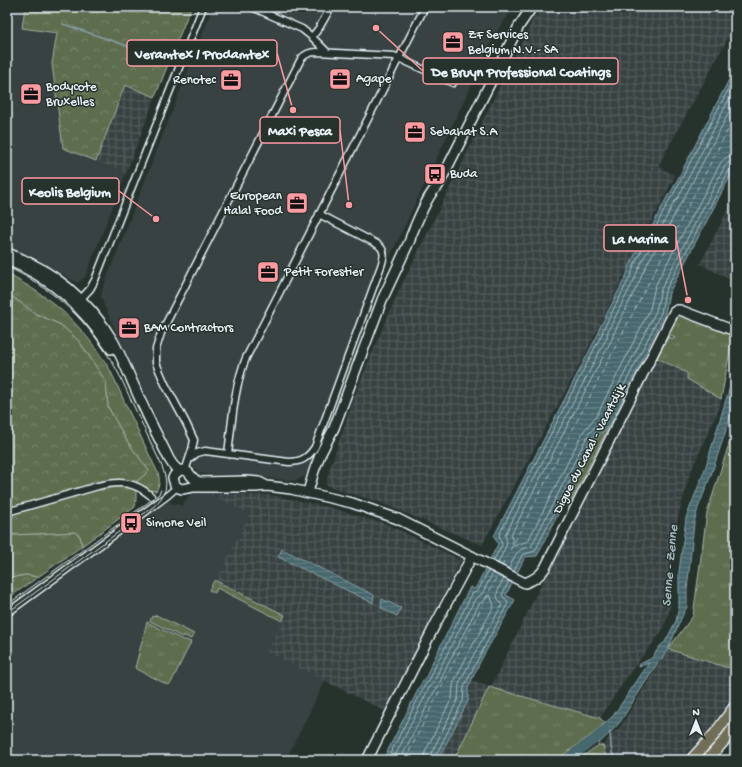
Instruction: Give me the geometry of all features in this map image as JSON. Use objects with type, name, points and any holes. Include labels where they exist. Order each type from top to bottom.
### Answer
[{"type":"main road","points":[[311,493],[382,300],[410,240],[417,231],[438,189],[438,186],[519,26],[532,7]]},
{"type":"main road","points":[[7,253],[46,272],[78,302],[121,365],[138,401],[143,417],[169,467],[199,482],[259,482],[267,486]]},
{"type":"main road","points":[[7,260],[24,267],[46,280],[78,302]]},
{"type":"main road","name":"Digue du Canal - Vaartdijk","points":[[472,556],[525,583],[538,576],[545,568],[674,312],[677,310],[684,311],[735,331]]},
{"type":"main road","points":[[182,473],[173,478],[177,487],[267,486],[291,489],[352,503],[398,519],[472,556],[435,625],[367,760]]},
{"type":"main road","points":[[182,473],[191,483],[187,487]]},
{"type":"main road","points":[[691,760],[714,735],[735,706]]},
{"type":"main road","points":[[707,760],[735,726]]},
{"type":"street","points":[[78,302],[90,289],[95,280],[203,7]]},
{"type":"street","points":[[252,7],[306,32],[328,52]]},
{"type":"street","points":[[312,37],[331,7]]},
{"type":"street","points":[[228,454],[237,386],[244,364],[425,7]]},
{"type":"street","points":[[182,473],[189,460],[194,440],[165,384],[156,363],[156,349],[159,338],[301,59],[311,52],[399,57],[452,83]]},
{"type":"street","points":[[189,460],[200,452],[205,451],[293,462],[305,459],[315,447],[384,258],[384,254],[380,246],[319,214]]},
{"type":"street","points":[[7,512],[113,483],[133,485],[151,496]]},
{"type":"street","points":[[7,613],[152,508],[177,487]]},
{"type":"shaded area","points":[[7,7],[25,7],[22,28],[57,33],[52,64],[63,148],[126,173],[85,277],[77,283],[32,256],[7,247]]},
{"type":"shaded area","points":[[213,7],[514,7],[492,41],[388,261],[327,425],[305,476],[294,481],[241,475],[200,474],[193,466],[176,458],[101,297],[102,291]]},
{"type":"shaded area","points":[[543,7],[559,7],[568,10],[568,7],[735,7],[735,25],[658,166],[675,176],[587,351],[482,545],[379,502],[329,487],[326,484],[354,398],[398,293],[533,19]]},
{"type":"shaded area","points":[[125,85],[155,97],[126,173],[96,161]]},
{"type":"shaded area","points":[[735,196],[735,282],[700,264]]},
{"type":"shaded area","points":[[679,315],[733,335],[720,406],[690,473],[670,546],[672,561],[668,575],[672,586],[668,597],[671,602],[662,631],[629,674],[600,718],[556,760],[438,760],[468,701],[468,688],[472,680],[491,687],[535,597]]},
{"type":"shaded area","points":[[735,425],[735,694],[699,742],[679,760],[577,760],[599,745],[603,746],[613,733],[619,729],[668,649],[693,616],[706,514]]},
{"type":"shaded area","points":[[192,493],[208,493],[249,514],[216,581],[285,615],[268,652],[325,681],[287,757],[292,760],[7,760],[7,619],[168,502],[182,506]]},
{"type":"shaded area","points":[[208,493],[270,495],[332,508],[378,521],[461,560],[385,711],[267,652],[285,615],[216,581],[249,514]]},
{"type":"green space","points":[[25,7],[191,7],[155,97],[125,85],[96,161],[63,148],[52,64],[57,33],[22,28]]},
{"type":"green space","points":[[7,274],[39,293],[66,314],[78,326],[100,354],[112,374],[158,473],[159,482],[156,491],[150,490],[136,482],[149,471],[127,441],[108,407],[106,382],[79,341],[61,325],[36,314],[7,293]]},
{"type":"green space","points":[[7,293],[36,314],[61,325],[79,341],[106,382],[108,407],[127,441],[149,471],[136,482],[135,507],[82,546],[80,536],[75,532],[7,535]]},
{"type":"green space","points":[[680,315],[733,335],[721,399],[687,379],[687,373],[657,358],[668,337],[674,339],[675,337],[669,334],[678,316]]},
{"type":"green space","points":[[610,424],[568,506],[564,503],[596,439]]},
{"type":"green space","points":[[735,425],[735,667],[732,668],[668,649],[693,616],[707,513]]},
{"type":"green space","points":[[75,532],[80,536],[82,546],[38,577],[25,575],[7,579],[7,535]]},
{"type":"green space","points":[[25,575],[38,577],[7,599],[7,579]]},
{"type":"green space","points":[[214,581],[285,615],[282,621],[217,588],[215,593],[209,590]]},
{"type":"green space","points":[[156,615],[194,634],[191,639],[185,636],[182,637],[150,621],[152,616],[154,617]]},
{"type":"green space","points":[[147,622],[183,640],[191,642],[171,683],[168,685],[135,668]]},
{"type":"green space","points":[[489,687],[600,718],[605,723],[593,734],[556,760],[454,760]]},
{"type":"green space","points":[[599,745],[603,746],[607,760],[577,760]]},
{"type":"water","points":[[735,68],[735,167],[669,293],[665,314],[610,424],[596,439],[537,556],[525,557],[506,595],[515,600],[481,660],[468,688],[468,701],[438,760],[383,760],[423,680],[425,680],[470,587],[475,589],[498,544],[494,536],[599,332],[598,331],[627,274],[641,242],[645,240],[668,195],[670,194]]},
{"type":"water","points":[[735,370],[735,403],[694,523],[687,590],[687,607],[668,649],[661,660],[620,722],[598,744],[592,735],[613,716],[649,663],[639,667],[640,664],[652,658],[660,646],[665,642],[676,621],[679,607],[679,572],[686,518],[705,469]]},
{"type":"water","points":[[282,549],[374,595],[373,603],[278,557]]},
{"type":"water","points":[[382,599],[401,608],[397,616],[381,608]]},
{"type":"waterway","points":[[63,24],[160,57]]},
{"type":"waterway","name":"Senne - Zenne","points":[[566,760],[604,731]]},
{"type":"waterway","points":[[610,732],[614,760]]},
{"type":"ferry route","points":[[502,566],[735,116]]},
{"type":"ferry route","points":[[405,760],[498,574]]},
{"type":"tram line","points":[[7,267],[22,274],[50,292],[76,315],[97,340],[111,359],[120,377],[161,464],[166,482],[166,487],[162,497],[153,507],[7,613]]},
{"type":"tram line","points":[[7,605],[153,499],[161,490]]},
{"type":"place","name":"De Bruyn Professional Coatings","points":[[376,28]]},
{"type":"place","name":"ZF Services Belgium N.V.- SA","points":[[453,42]]},
{"type":"place","name":"Agape","points":[[340,79]]},
{"type":"place","name":"Renotec","points":[[231,80]]},
{"type":"place","name":"Bodycote Bruxelles","points":[[31,94]]},
{"type":"place","name":"Veramtex / Prodamtex","points":[[293,110]]},
{"type":"place","name":"Sebahat S.A","points":[[415,132]]},
{"type":"place","name":"Buda","points":[[435,174]]},
{"type":"place","name":"European Halal Food","points":[[297,203]]},
{"type":"place","name":"Maxi Pesca","points":[[349,205]]},
{"type":"place","name":"Keolis Belgium","points":[[156,219]]},
{"type":"place","name":"Petit Forestier","points":[[268,272]]},
{"type":"place","name":"La Marina","points":[[688,300]]},
{"type":"place","name":"BAM Contractors","points":[[129,328]]},
{"type":"place","name":"Simone Veil","points":[[131,523]]}]
